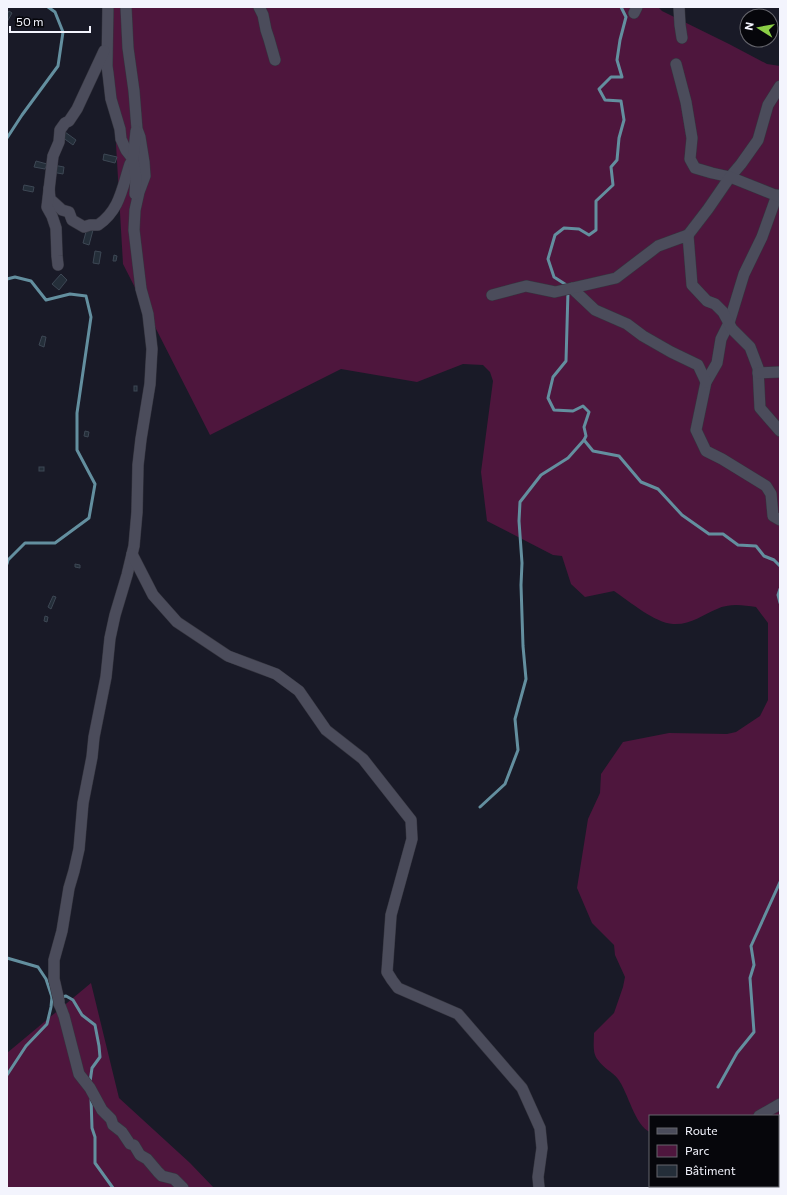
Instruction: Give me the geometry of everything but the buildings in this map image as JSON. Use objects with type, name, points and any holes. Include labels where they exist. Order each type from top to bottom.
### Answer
[{"type":"street","points":[[108,7],[107,66],[110,99],[120,129],[121,139],[126,150],[133,159]]},
{"type":"street","points":[[126,7],[128,48],[134,92],[136,129],[133,159],[136,177],[134,230],[141,289],[148,314],[152,350],[150,384],[138,458],[136,527],[132,554],[110,638],[106,677],[83,803],[79,849],[69,888],[62,931],[54,960],[54,979],[59,1004],[62,1009],[79,1074],[90,1088],[102,1110],[111,1119],[113,1125],[122,1132],[130,1144],[134,1145],[140,1155],[147,1159],[162,1176],[174,1179],[183,1188]]},
{"type":"street","points":[[259,7],[263,15],[275,60]]},
{"type":"street","points":[[679,7],[682,38]]},
{"type":"street","points":[[58,265],[56,228],[47,207],[53,156],[60,130],[65,123],[69,121],[77,109],[107,45]]},
{"type":"street","points":[[676,64],[686,102],[692,138],[690,159],[695,168],[730,176],[778,196],[762,237],[744,274],[729,323],[721,339],[717,363],[706,382],[696,430],[706,451],[766,486],[771,494],[773,516],[780,520]]},
{"type":"street","points":[[492,295],[526,286],[555,292],[616,278],[658,246],[688,235],[758,140],[768,105],[780,86]]},
{"type":"street","points":[[135,210],[139,192],[145,176],[143,151],[140,137],[136,129]]},
{"type":"street","points":[[49,188],[50,199],[62,210],[69,212],[72,220],[84,227],[98,225],[111,214],[118,203],[130,164],[133,159]]},
{"type":"street","points":[[688,235],[692,285],[707,302],[715,304],[723,312],[732,329],[750,347],[758,368],[763,373],[780,377]]},
{"type":"street","points":[[572,288],[595,310],[627,324],[643,336],[698,365],[706,382]]},
{"type":"street","points":[[763,373],[780,372]]},
{"type":"street","points":[[763,373],[760,408],[780,432]]},
{"type":"street","points":[[132,554],[153,595],[177,622],[228,656],[276,674],[299,691],[326,730],[364,759],[411,820],[412,839],[391,915],[387,972],[398,988],[458,1014],[522,1088],[540,1128],[542,1148],[538,1177],[539,1188]]},
{"type":"street","points":[[761,1115],[780,1104]]},
{"type":"green space","points":[[108,7],[658,7],[662,11],[767,64],[780,66],[780,1188],[700,1188],[779,1187],[779,1115],[649,1115],[649,1131],[640,1123],[622,1085],[613,1074],[600,1063],[595,1054],[594,1033],[614,1013],[625,977],[615,955],[614,945],[592,923],[577,888],[588,819],[600,793],[601,774],[623,742],[669,733],[727,734],[736,732],[760,716],[768,700],[768,623],[756,607],[736,605],[722,607],[685,623],[673,624],[666,623],[650,616],[614,591],[585,597],[571,584],[562,556],[553,555],[487,521],[481,472],[493,381],[490,372],[483,365],[463,364],[417,382],[341,369],[210,435],[123,264]]},
{"type":"green space","points":[[91,983],[119,1098],[190,1163],[214,1188],[7,1188],[7,1053]]},
{"type":"waterway","points":[[7,138],[58,66],[63,32],[55,12],[48,7]]},
{"type":"waterway","points":[[568,286],[554,277],[548,259],[555,235],[564,228],[579,229],[589,235],[596,230],[596,201],[613,185],[611,167],[617,160],[619,138],[624,120],[621,101],[605,100],[599,89],[611,77],[622,77],[617,60],[626,17],[621,7]]},
{"type":"waterway","points":[[7,279],[15,277],[31,281],[46,300],[70,294],[86,296],[91,317],[77,413],[77,450],[95,484],[89,518],[55,543],[25,543],[8,560],[7,564]]},
{"type":"waterway","points":[[480,807],[505,784],[518,750],[515,719],[526,679],[523,646],[521,585],[522,563],[519,521],[520,502],[541,475],[568,458],[586,436],[584,427],[589,412],[583,406],[573,411],[554,410],[548,398],[553,377],[566,361],[568,291]]},
{"type":"waterway","points":[[584,440],[593,451],[619,456],[641,482],[658,489],[682,515],[709,534],[723,534],[738,545],[756,546],[764,556],[774,560],[780,566]]},
{"type":"waterway","points":[[780,589],[778,595],[780,603]]},
{"type":"waterway","points":[[718,1087],[737,1053],[754,1032],[750,978],[754,965],[751,946],[780,882]]},
{"type":"waterway","points":[[7,958],[38,967],[46,979],[52,997],[58,998],[66,996],[73,1000],[82,1015],[95,1025],[100,1057],[92,1068],[90,1082]]},
{"type":"waterway","points":[[7,1075],[26,1046],[47,1024],[52,997]]},
{"type":"waterway","points":[[91,1098],[92,1128],[95,1137],[95,1163],[113,1188]]}]
